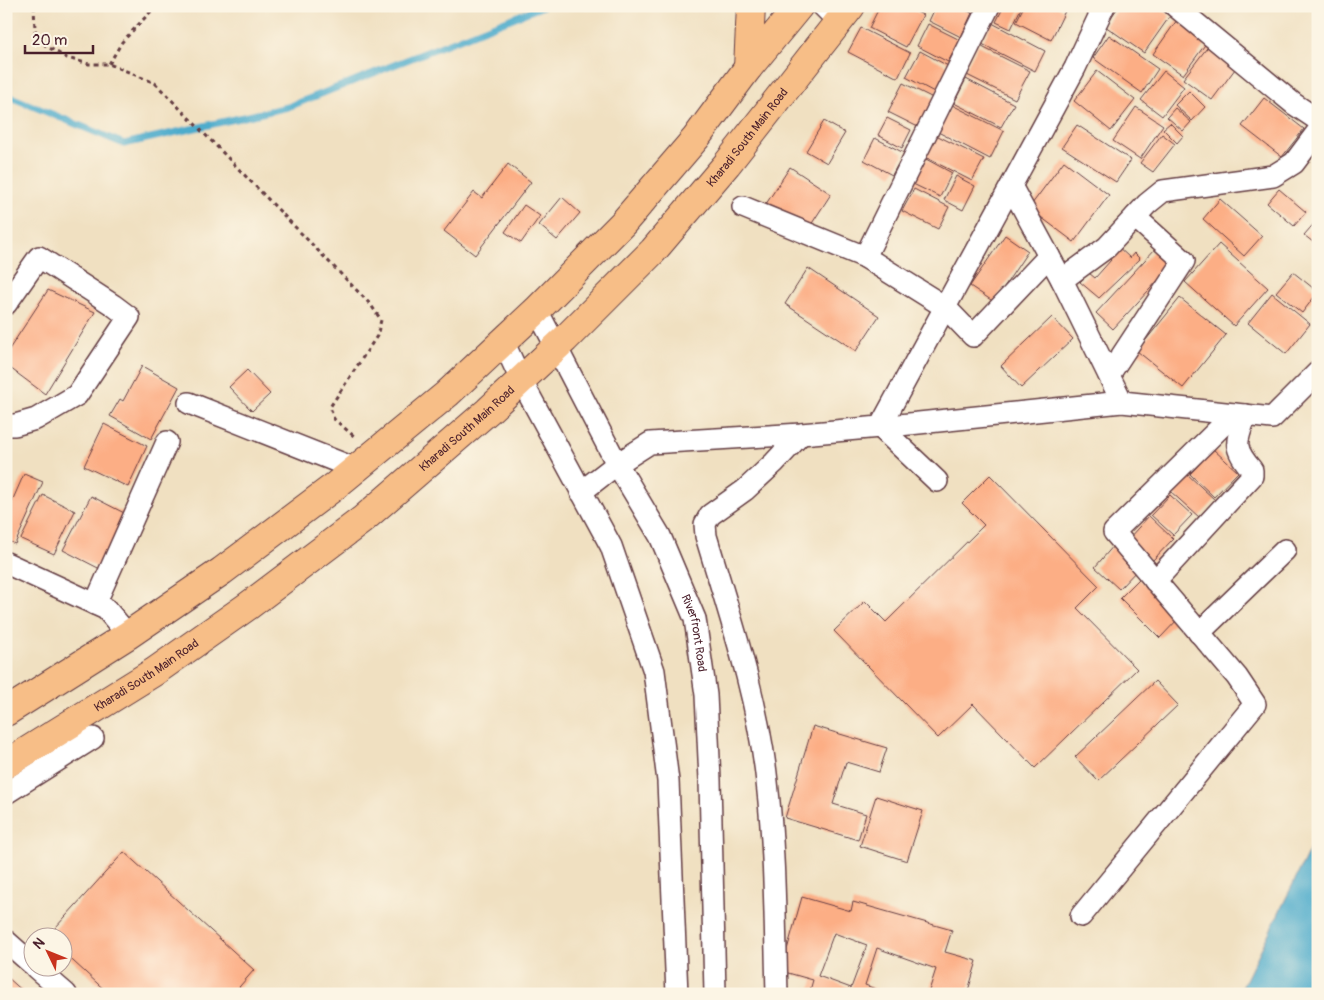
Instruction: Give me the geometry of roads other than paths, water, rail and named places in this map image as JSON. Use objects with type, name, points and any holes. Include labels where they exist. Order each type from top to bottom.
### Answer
[{"type":"main road","points":[[748,68],[751,6]]},
{"type":"main road","points":[[6,712],[128,635],[222,571],[366,461],[447,394],[537,310],[623,223],[696,138],[748,68],[799,6]]},
{"type":"main road","name":"Kharadi South Main Road","points":[[6,764],[154,672],[248,606],[362,520],[488,411],[653,250],[727,164],[837,11]]},
{"type":"street","points":[[865,258],[989,6]]},
{"type":"street","points":[[880,427],[1075,68],[1104,6]]},
{"type":"street","points":[[1175,6],[1294,104],[1318,120]]},
{"type":"street","points":[[1062,280],[1107,247],[1163,191],[1273,176],[1294,163],[1318,131]]},
{"type":"street","points":[[1011,186],[1062,280],[1122,402]]},
{"type":"street","points":[[744,207],[865,258],[945,307],[973,336],[1049,256]]},
{"type":"street","points":[[1109,375],[1184,261],[1135,217]]},
{"type":"street","points":[[6,304],[39,258],[113,305],[129,318],[77,395],[36,419],[15,425],[6,425]]},
{"type":"street","name":"Riverfront Road","points":[[537,310],[617,464],[660,536],[695,619],[706,695],[715,994]]},
{"type":"street","points":[[503,342],[521,380],[611,546],[654,671],[668,781],[677,994]]},
{"type":"street","points":[[581,492],[617,464],[650,443],[801,434],[1122,402],[1272,418],[1318,372]]},
{"type":"street","points":[[189,403],[366,461]]},
{"type":"street","points":[[1082,916],[1255,704],[1237,677],[1114,532],[1240,414]]},
{"type":"street","points":[[1155,581],[1252,476],[1252,470],[1241,457],[1237,448],[1240,414]]},
{"type":"street","points":[[880,427],[937,481]]},
{"type":"street","points":[[777,994],[772,835],[767,781],[756,714],[706,536],[705,524],[710,514],[745,490],[801,434]]},
{"type":"street","points":[[95,604],[167,442]]},
{"type":"street","points":[[1199,633],[1285,550]]},
{"type":"street","points":[[6,563],[106,609],[128,635]]},
{"type":"street","points":[[6,793],[93,738]]},
{"type":"street","points":[[6,941],[22,955]]},
{"type":"street","points":[[48,978],[66,994]]},
{"type":"water","points":[[1318,833],[1318,994],[1239,994]]},
{"type":"waterway","points":[[6,95],[124,144],[288,107],[543,6]]}]
